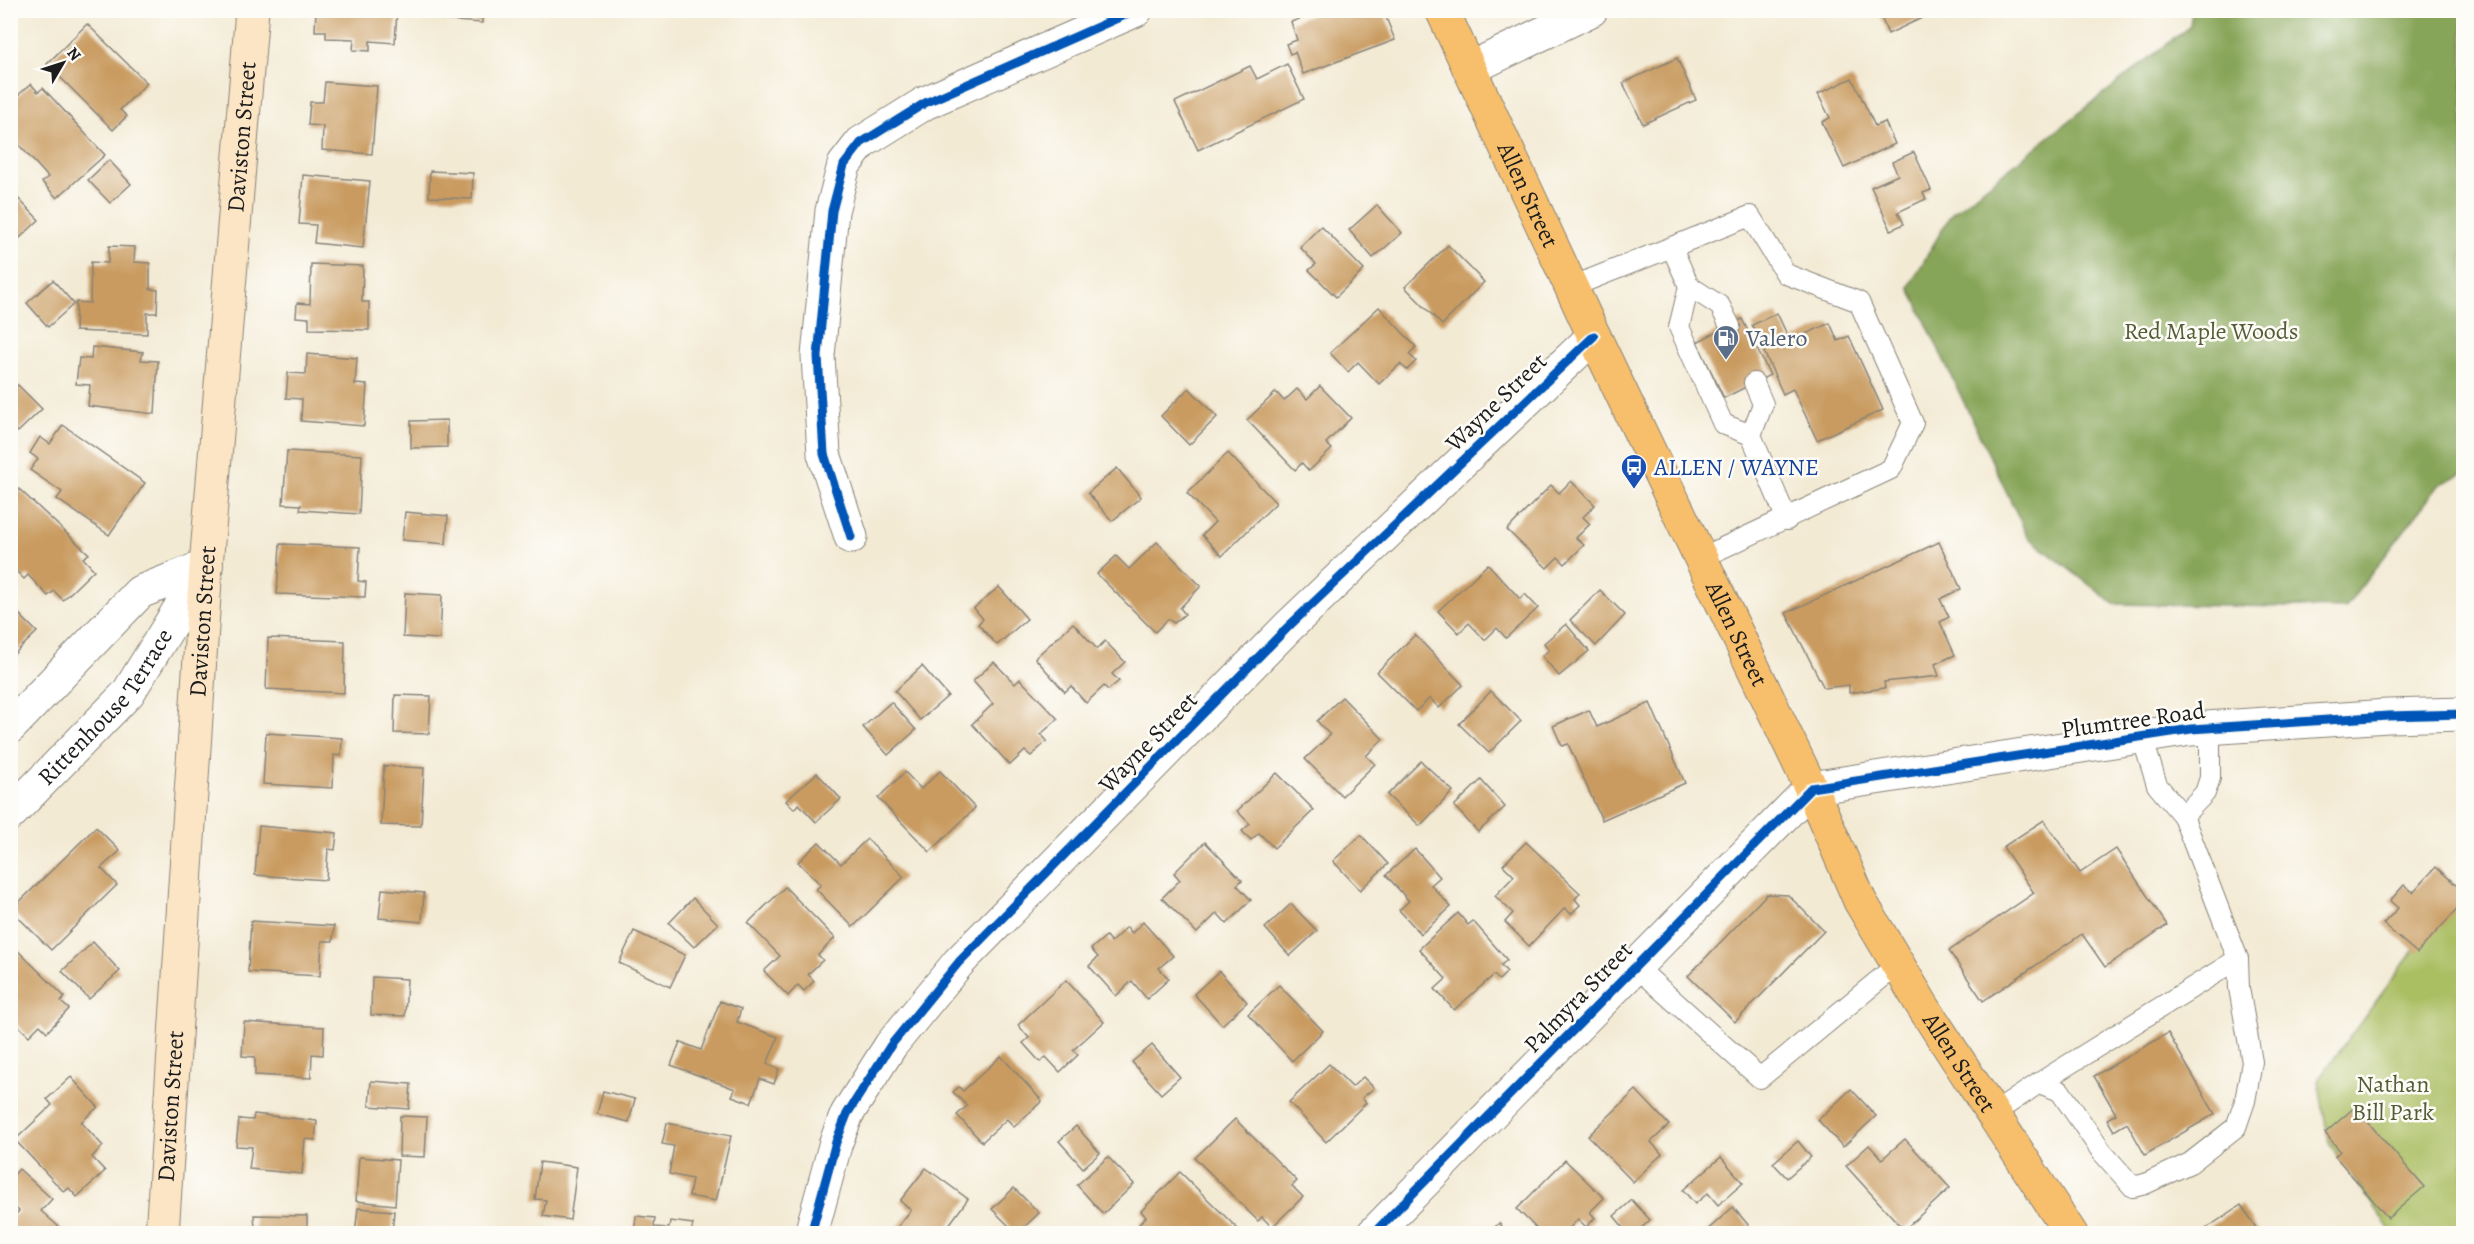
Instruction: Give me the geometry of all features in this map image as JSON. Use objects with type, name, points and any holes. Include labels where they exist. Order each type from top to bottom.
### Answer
[{"type":"main road","name":"Daviston Street","points":[[162,1233],[206,566],[252,10]]},
{"type":"main road","name":"Allen Street","points":[[1442,10],[1594,336],[1811,788],[1860,902],[2063,1230]]},
{"type":"street","points":[[851,537],[824,454],[818,356],[832,211],[844,165],[861,143],[925,103],[1136,10]]},
{"type":"street","points":[[1469,69],[1591,10]]},
{"type":"street","name":"Wayne Street","points":[[811,1233],[836,1142],[851,1106],[891,1045],[959,962],[1288,627],[1594,336]]},
{"type":"street","name":"Rittenhouse Terrace","points":[[10,727],[140,592],[206,566]]},
{"type":"street","name":"Rittenhouse Terrace","points":[[10,814],[128,693],[206,566]]},
{"type":"street","name":"Plumtree Road","points":[[1811,788],[2211,728],[2463,714]]},
{"type":"street","name":"Palmyra Street","points":[[1373,1233],[1811,788]]},
{"type":"lane","points":[[1571,287],[1750,216],[1786,274],[1859,302],[1913,423],[1891,469],[1787,520],[1701,558]]},
{"type":"lane","points":[[1672,248],[1689,286],[1720,306],[1730,326]]},
{"type":"lane","points":[[1689,286],[1678,327],[1724,424],[1750,435],[1787,520]]},
{"type":"lane","points":[[1750,435],[1763,404],[1754,383]]},
{"type":"lane","points":[[2183,816],[2205,793],[2210,778],[2211,728]]},
{"type":"lane","points":[[2039,1083],[2060,1091],[2102,1152],[2133,1187],[2145,1184],[2190,1163],[2236,1126],[2245,1101],[2252,1062],[2239,988],[2238,959],[2183,816],[2157,785],[2142,737]]},
{"type":"lane","points":[[1993,1114],[2238,959]]},
{"type":"lane","points":[[1636,967],[1760,1078],[1897,965]]},
{"type":"green space","name":"Red Maple Woods","points":[[2192,11],[2463,11],[2463,473],[2440,484],[2345,608],[2114,604],[2028,537],[1909,287],[1951,214],[2190,26]]},
{"type":"green space","name":"Nathan Bill Park","points":[[2463,901],[2463,1233],[2392,1233],[2329,1143],[2318,1080],[2439,916]]},
{"type":"building","points":[[316,10],[397,10],[395,43],[370,41],[370,51],[353,50],[354,39],[326,38],[326,31],[315,31]]},
{"type":"building","points":[[442,10],[482,10],[482,23],[442,20]]},
{"type":"building","points":[[1324,10],[1370,10],[1371,13],[1383,10],[1395,40],[1303,74],[1295,52],[1290,54],[1286,44],[1297,40],[1291,22]]},
{"type":"building","points":[[1878,10],[1939,10],[1888,34]]},
{"type":"building","points":[[87,24],[147,83],[120,110],[127,116],[113,130],[47,64]]},
{"type":"building","points":[[1677,58],[1696,100],[1643,124],[1623,83]]},
{"type":"building","points":[[1287,64],[1304,99],[1198,150],[1175,102],[1250,66],[1257,79]]},
{"type":"building","points":[[1852,78],[1875,126],[1885,122],[1895,144],[1844,168],[1822,122],[1830,118],[1818,94]]},
{"type":"building","points":[[325,82],[377,86],[372,154],[322,150],[323,126],[308,125],[310,102],[323,102]]},
{"type":"building","points":[[31,84],[38,92],[43,88],[105,155],[57,198],[42,182],[48,177],[10,135],[10,102]]},
{"type":"building","points":[[1914,152],[1931,190],[1923,193],[1926,199],[1898,212],[1904,224],[1891,230],[1871,187],[1898,175],[1892,162]]},
{"type":"building","points":[[109,160],[131,184],[110,203],[88,180]]},
{"type":"building","points":[[430,171],[473,173],[472,199],[429,197]]},
{"type":"building","points":[[303,175],[370,181],[363,248],[314,243],[316,225],[299,224]]},
{"type":"building","points":[[10,190],[39,220],[10,247]]},
{"type":"building","points":[[1377,205],[1402,233],[1373,258],[1349,230]]},
{"type":"building","points":[[1321,226],[1364,270],[1336,297],[1309,270],[1316,264],[1300,247]]},
{"type":"building","points":[[1448,245],[1484,282],[1442,325],[1405,287]]},
{"type":"building","points":[[109,246],[135,247],[134,262],[150,263],[150,289],[158,290],[157,313],[147,313],[147,334],[75,331],[76,302],[90,303],[91,262],[108,263]]},
{"type":"building","points":[[311,264],[363,266],[362,302],[369,302],[369,330],[309,329],[309,318],[296,317],[297,303],[310,304]]},
{"type":"building","points":[[53,280],[74,304],[48,327],[27,303]]},
{"type":"building","points":[[1379,307],[1416,347],[1409,354],[1416,361],[1407,370],[1400,364],[1379,384],[1358,362],[1348,372],[1330,353]]},
{"type":"building","points":[[1777,313],[1790,341],[1830,323],[1838,341],[1849,336],[1883,410],[1817,440],[1793,389],[1783,394],[1752,325]]},
{"type":"building","points":[[1742,319],[1770,375],[1724,398],[1697,342]]},
{"type":"building","points":[[92,347],[143,352],[141,360],[158,361],[155,414],[88,406],[90,385],[76,384],[79,358],[91,359]]},
{"type":"building","points":[[307,354],[357,358],[355,384],[367,385],[364,426],[301,421],[302,399],[286,398],[288,373],[306,374]]},
{"type":"building","points":[[18,385],[42,409],[18,432],[10,424],[10,392]]},
{"type":"building","points":[[1320,386],[1351,418],[1326,443],[1332,449],[1309,471],[1302,463],[1295,470],[1247,420],[1276,392],[1284,401],[1297,389],[1307,399]]},
{"type":"building","points":[[1189,388],[1217,417],[1189,445],[1161,416]]},
{"type":"building","points":[[447,420],[447,447],[411,448],[411,421]]},
{"type":"building","points":[[63,425],[145,483],[109,535],[57,499],[62,492],[30,470],[38,459],[30,453],[40,437],[50,444]]},
{"type":"building","points":[[287,451],[362,455],[359,514],[300,510],[301,505],[283,504]]},
{"type":"building","points":[[1228,453],[1276,503],[1222,556],[1202,535],[1215,522],[1187,493]]},
{"type":"building","points":[[1117,468],[1141,497],[1112,521],[1088,493]]},
{"type":"building","points":[[1571,481],[1595,505],[1583,517],[1590,524],[1576,538],[1584,545],[1565,564],[1558,557],[1547,568],[1507,530],[1551,485],[1559,493]]},
{"type":"building","points":[[19,489],[89,554],[83,558],[94,570],[63,600],[54,591],[48,596],[28,575],[24,579],[10,565],[10,497]]},
{"type":"building","points":[[405,512],[448,516],[446,544],[402,540]]},
{"type":"building","points":[[1157,542],[1201,586],[1180,608],[1185,614],[1174,623],[1168,619],[1155,632],[1097,574],[1116,556],[1129,569]]},
{"type":"building","points":[[1939,542],[1961,589],[1940,599],[1949,617],[1940,622],[1955,655],[1935,664],[1939,676],[1884,682],[1885,688],[1849,693],[1849,685],[1824,688],[1786,613]]},
{"type":"building","points":[[280,544],[360,547],[358,581],[366,582],[365,597],[277,594]]},
{"type":"building","points":[[1488,564],[1520,599],[1525,594],[1538,608],[1506,638],[1497,628],[1485,640],[1469,623],[1459,633],[1438,611]]},
{"type":"building","points":[[999,587],[1027,619],[997,645],[978,624],[983,619],[974,608]]},
{"type":"building","points":[[1600,590],[1625,615],[1596,646],[1570,620]]},
{"type":"building","points":[[405,593],[442,595],[440,639],[403,637]]},
{"type":"building","points":[[10,605],[37,632],[10,658]]},
{"type":"building","points":[[1073,623],[1097,649],[1105,641],[1125,662],[1112,674],[1119,681],[1108,690],[1104,686],[1086,703],[1071,686],[1065,692],[1035,658]]},
{"type":"building","points":[[1566,624],[1589,651],[1559,676],[1542,656],[1549,650],[1544,643]]},
{"type":"building","points":[[1415,635],[1463,685],[1439,708],[1430,698],[1416,711],[1377,672]]},
{"type":"building","points":[[268,638],[345,641],[344,693],[266,689]]},
{"type":"building","points":[[994,662],[1015,684],[1020,679],[1058,719],[1041,734],[1047,741],[1031,756],[1025,751],[1010,765],[972,724],[993,704],[973,681]]},
{"type":"building","points":[[922,666],[948,696],[920,720],[895,691]]},
{"type":"building","points":[[1491,691],[1521,721],[1489,753],[1459,724]]},
{"type":"building","points":[[395,695],[431,696],[429,734],[394,733]]},
{"type":"building","points":[[1342,697],[1383,739],[1366,756],[1375,764],[1342,796],[1305,759],[1330,735],[1317,721]]},
{"type":"building","points":[[891,702],[916,730],[888,755],[863,727]]},
{"type":"building","points":[[1650,703],[1685,783],[1602,820],[1568,744],[1562,746],[1553,726],[1589,710],[1597,727]]},
{"type":"building","points":[[266,733],[342,738],[341,756],[334,755],[333,788],[263,784]]},
{"type":"building","points":[[1421,761],[1453,791],[1420,826],[1387,795]]},
{"type":"building","points":[[384,766],[424,768],[421,826],[381,825]]},
{"type":"building","points":[[940,771],[975,808],[930,852],[878,798],[905,772],[921,789]]},
{"type":"building","points":[[817,773],[841,799],[816,822],[799,804],[794,809],[786,801]]},
{"type":"building","points":[[1277,773],[1314,810],[1274,848],[1259,833],[1251,840],[1242,831],[1250,824],[1237,811]]},
{"type":"building","points":[[1481,780],[1505,807],[1478,832],[1454,806]]},
{"type":"building","points":[[2044,820],[2080,873],[2116,849],[2167,925],[2105,967],[2082,934],[1983,1001],[1949,951],[2034,893],[2003,847]]},
{"type":"building","points":[[259,826],[337,833],[335,850],[328,849],[326,880],[255,875]]},
{"type":"building","points":[[96,827],[120,851],[101,868],[117,885],[51,950],[11,910]]},
{"type":"building","points":[[1361,835],[1388,864],[1360,890],[1333,861]]},
{"type":"building","points":[[867,839],[904,877],[853,927],[816,889],[821,885],[798,862],[819,842],[841,864]]},
{"type":"building","points":[[1205,842],[1242,880],[1237,885],[1251,900],[1227,924],[1217,913],[1197,933],[1162,898],[1180,880],[1174,873]]},
{"type":"building","points":[[1526,842],[1580,893],[1575,899],[1580,905],[1571,914],[1565,908],[1529,946],[1505,922],[1513,913],[1495,896],[1514,876],[1503,865]]},
{"type":"building","points":[[1415,849],[1440,877],[1431,885],[1451,907],[1421,934],[1399,910],[1409,901],[1386,875]]},
{"type":"building","points":[[2436,867],[2464,892],[2464,902],[2417,953],[2383,924],[2398,908],[2390,901],[2404,885],[2413,892]]},
{"type":"building","points":[[785,887],[835,938],[818,955],[823,960],[808,974],[814,981],[804,991],[798,985],[788,996],[764,971],[780,956],[748,923]]},
{"type":"building","points":[[382,889],[424,893],[422,922],[379,918]]},
{"type":"building","points":[[1767,894],[1788,895],[1824,931],[1735,1022],[1688,976]]},
{"type":"building","points":[[693,898],[718,924],[694,947],[669,923]]},
{"type":"building","points":[[1291,904],[1317,931],[1290,956],[1265,928]]},
{"type":"building","points":[[1458,913],[1468,925],[1473,921],[1507,960],[1501,965],[1507,972],[1499,980],[1494,975],[1454,1010],[1435,989],[1446,979],[1419,949]]},
{"type":"building","points":[[251,921],[334,926],[333,941],[322,941],[320,976],[248,972]]},
{"type":"building","points":[[1143,922],[1173,956],[1159,968],[1169,979],[1147,999],[1132,981],[1116,996],[1089,966],[1098,957],[1091,949],[1106,936],[1111,942],[1127,927],[1132,933]]},
{"type":"building","points":[[634,931],[685,955],[670,987],[619,963]]},
{"type":"building","points":[[93,942],[120,971],[89,999],[62,971]]},
{"type":"building","points":[[10,943],[65,997],[61,1002],[69,1009],[47,1032],[40,1025],[29,1036],[10,1018]]},
{"type":"building","points":[[1219,971],[1247,1002],[1222,1025],[1194,994]]},
{"type":"building","points":[[372,977],[407,979],[405,1016],[371,1015]]},
{"type":"building","points":[[1066,980],[1104,1022],[1073,1050],[1078,1055],[1060,1072],[1046,1057],[1040,1062],[1023,1043],[1029,1038],[1018,1025]]},
{"type":"building","points":[[1279,985],[1323,1031],[1292,1061],[1248,1014]]},
{"type":"building","points":[[720,1001],[741,1009],[737,1022],[778,1037],[767,1064],[779,1069],[774,1084],[760,1079],[751,1103],[732,1096],[735,1089],[671,1065],[680,1042],[701,1050]]},
{"type":"building","points":[[244,1022],[324,1027],[323,1055],[312,1054],[311,1078],[255,1075],[255,1057],[242,1056]]},
{"type":"building","points":[[2168,1033],[2215,1114],[2145,1155],[2127,1123],[2114,1131],[2107,1119],[2116,1114],[2094,1076]]},
{"type":"building","points":[[1152,1045],[1180,1077],[1161,1094],[1132,1062]]},
{"type":"building","points":[[1001,1056],[1042,1101],[1014,1127],[1007,1119],[982,1142],[957,1115],[967,1106],[953,1092],[959,1087],[963,1091]]},
{"type":"building","points":[[1329,1064],[1352,1087],[1363,1077],[1374,1088],[1362,1098],[1366,1103],[1326,1142],[1289,1102]]},
{"type":"building","points":[[71,1077],[98,1107],[81,1122],[103,1146],[92,1157],[105,1171],[77,1197],[69,1188],[64,1192],[15,1140],[52,1105],[47,1099]]},
{"type":"building","points":[[371,1081],[411,1084],[409,1109],[369,1106]]},
{"type":"building","points":[[1851,1089],[1876,1116],[1843,1147],[1818,1120]]},
{"type":"building","points":[[1636,1090],[1669,1125],[1651,1142],[1662,1154],[1633,1182],[1588,1136]]},
{"type":"building","points":[[603,1091],[635,1099],[629,1122],[597,1114]]},
{"type":"building","points":[[2355,1107],[2424,1187],[2388,1218],[2335,1156],[2340,1151],[2325,1133]]},
{"type":"building","points":[[254,1114],[317,1121],[315,1140],[305,1139],[302,1174],[249,1169],[252,1147],[236,1146],[239,1119],[253,1120]]},
{"type":"building","points":[[400,1116],[427,1117],[425,1157],[399,1156]]},
{"type":"building","points":[[1235,1119],[1297,1181],[1292,1186],[1303,1197],[1272,1227],[1262,1217],[1258,1221],[1195,1158]]},
{"type":"building","points":[[667,1123],[731,1136],[716,1201],[689,1196],[692,1179],[669,1174],[674,1146],[662,1144]]},
{"type":"building","points":[[1076,1126],[1100,1153],[1083,1168],[1059,1141]]},
{"type":"building","points":[[1905,1139],[1950,1188],[1904,1230],[1846,1166],[1869,1145],[1882,1159]]},
{"type":"building","points":[[1798,1141],[1811,1157],[1787,1178],[1773,1163]]},
{"type":"building","points":[[359,1157],[398,1160],[395,1205],[356,1201]]},
{"type":"building","points":[[1108,1157],[1134,1184],[1103,1214],[1077,1185]]},
{"type":"building","points":[[1721,1157],[1743,1183],[1718,1205],[1708,1193],[1695,1204],[1683,1190]]},
{"type":"building","points":[[1565,1160],[1604,1198],[1590,1212],[1595,1218],[1586,1227],[1578,1219],[1564,1234],[1542,1234],[1517,1209]]},
{"type":"building","points":[[540,1162],[577,1167],[570,1220],[543,1216],[546,1200],[535,1199]]},
{"type":"building","points":[[926,1168],[968,1199],[946,1229],[952,1234],[902,1234],[896,1229],[911,1210],[900,1201]]},
{"type":"building","points":[[19,1169],[52,1199],[41,1211],[67,1234],[10,1234],[10,1220],[19,1211],[10,1203],[10,1179]]},
{"type":"building","points":[[1180,1172],[1243,1234],[1164,1234],[1162,1231],[1160,1234],[1149,1234],[1139,1224],[1146,1217],[1141,1211]]},
{"type":"building","points":[[1014,1188],[1039,1213],[1017,1234],[992,1209]]},
{"type":"building","points":[[1632,1200],[1650,1220],[1635,1234],[1629,1234],[1614,1216]]},
{"type":"building","points":[[2241,1205],[2260,1234],[2198,1234]]},
{"type":"building","points":[[1733,1207],[1756,1234],[1703,1234]]},
{"type":"building","points":[[358,1208],[394,1211],[392,1234],[355,1234]]},
{"type":"building","points":[[254,1215],[307,1216],[307,1234],[243,1234],[243,1228],[255,1228]]},
{"type":"building","points":[[636,1216],[655,1218],[654,1227],[669,1228],[670,1221],[693,1224],[691,1234],[634,1234]]},
{"type":"building","points":[[1499,1223],[1509,1234],[1488,1234]]},
{"type":"cycle path","points":[[851,537],[824,454],[818,356],[832,211],[844,165],[861,143],[925,103],[1136,10]]},
{"type":"cycle path","points":[[811,1234],[836,1142],[847,1114],[891,1045],[959,962],[1288,627],[1594,336]]},
{"type":"cycle path","points":[[1373,1234],[1811,788],[2191,729],[2388,716],[2464,714]]},
{"type":"place","name":"Valero","points":[[1726,361]]},
{"type":"place","name":"ALLEN / WAYNE","points":[[1634,490]]}]
